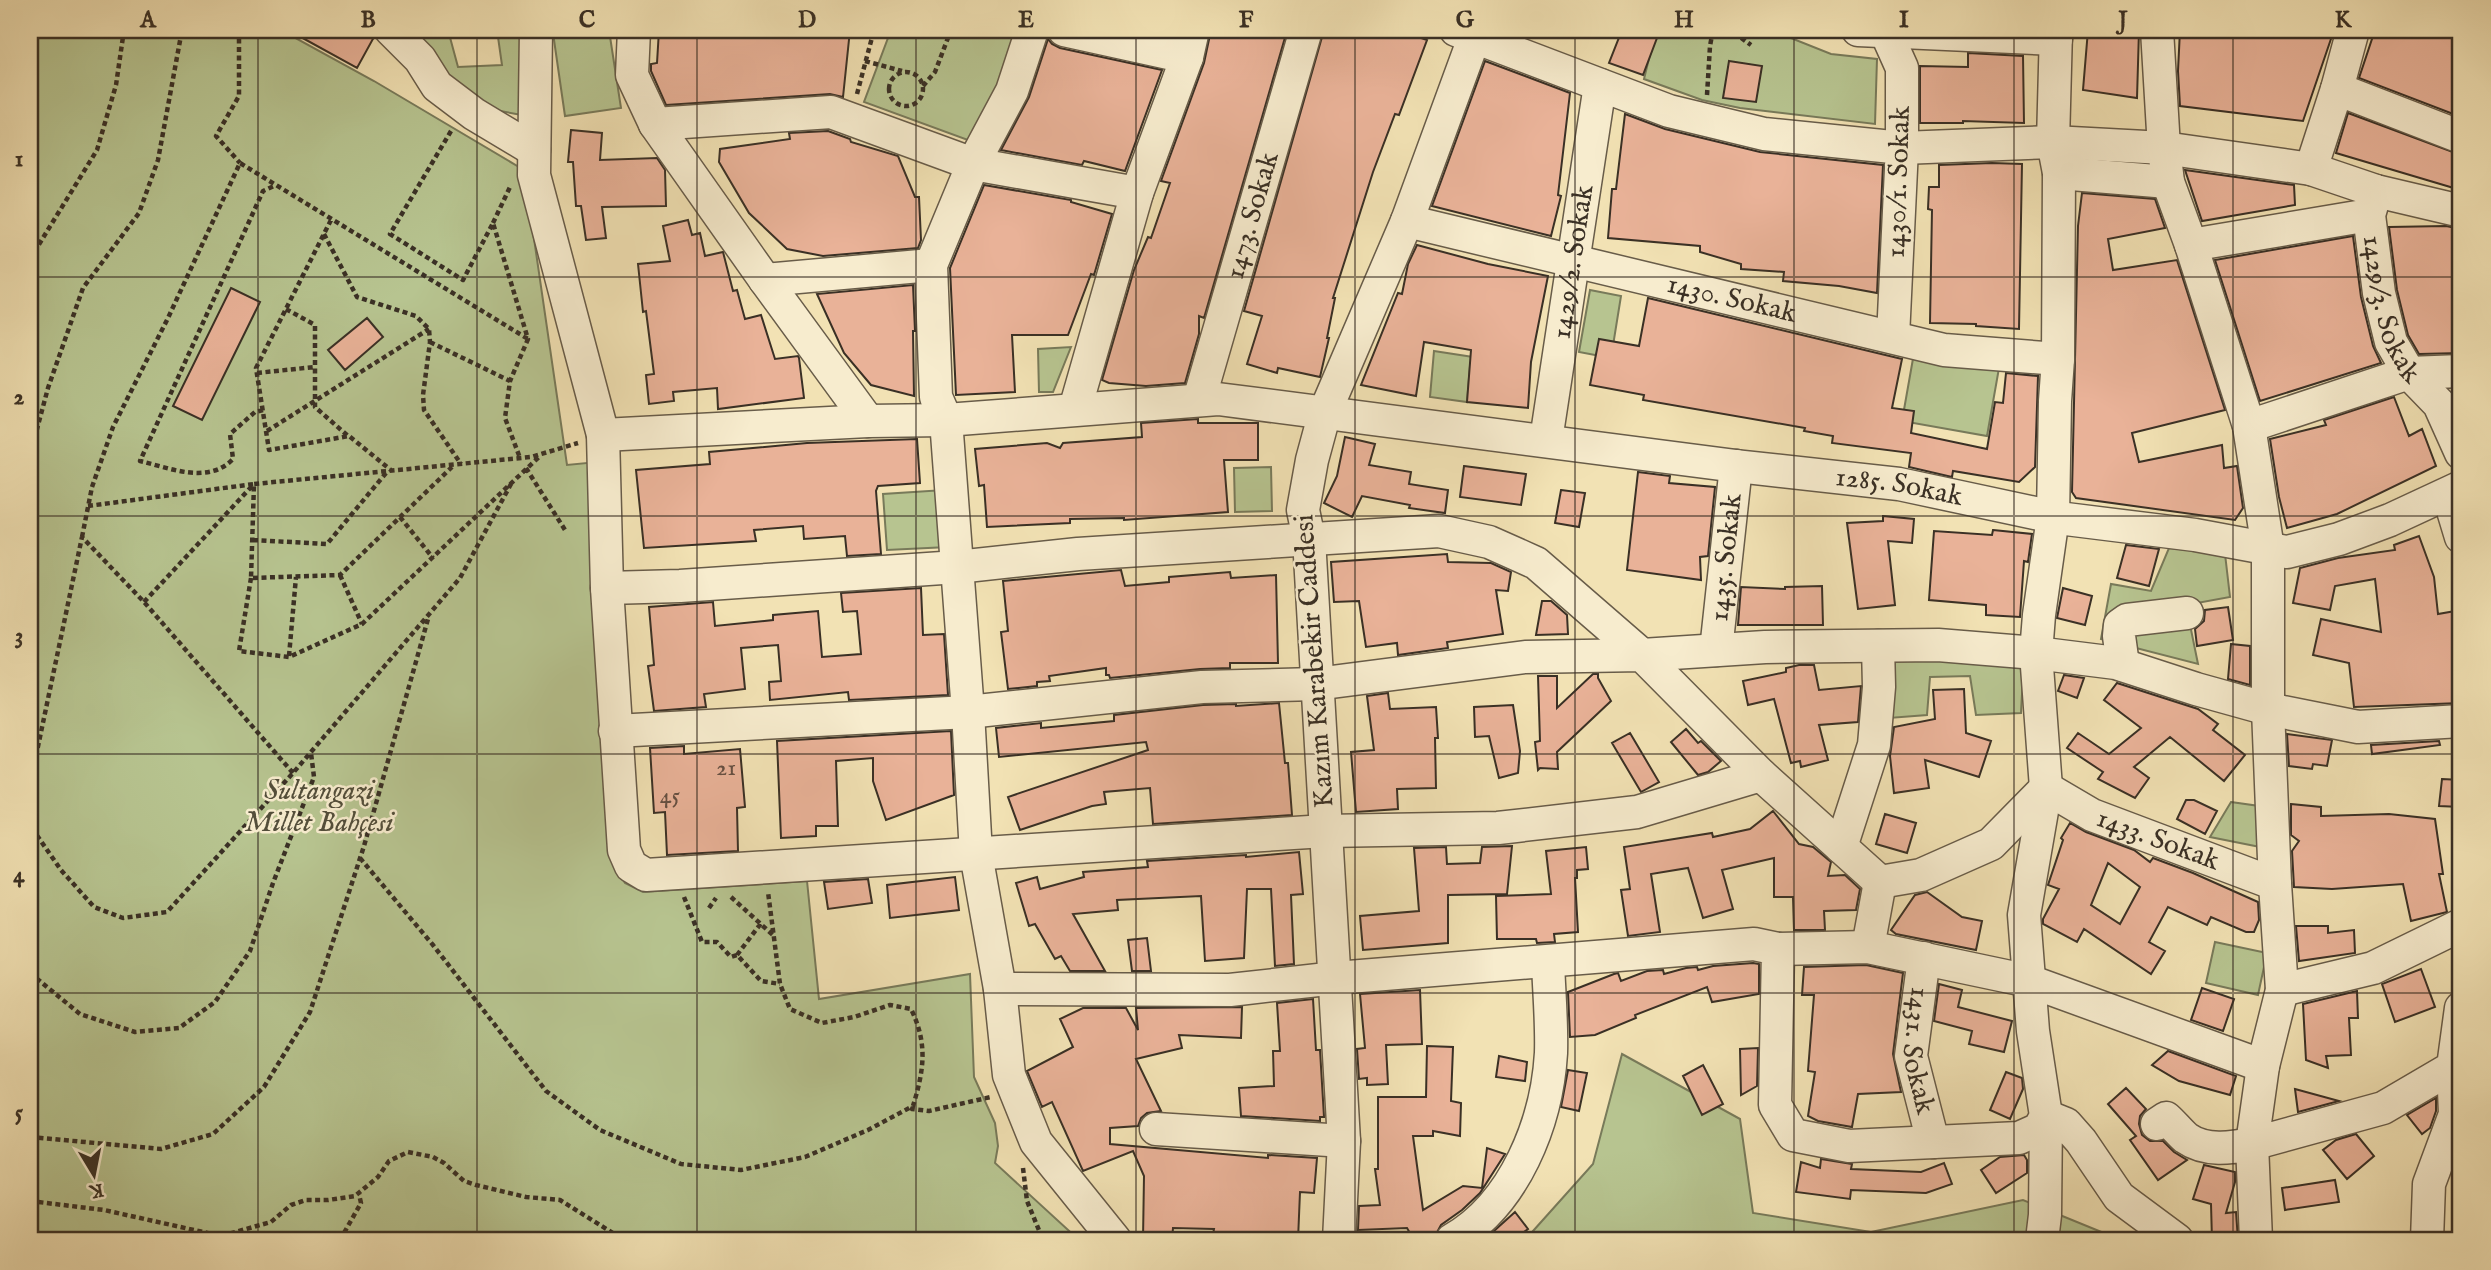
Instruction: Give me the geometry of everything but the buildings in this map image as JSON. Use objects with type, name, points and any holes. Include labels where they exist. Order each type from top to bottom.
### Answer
[{"type":"street","points":[[391,30],[421,60],[437,86],[474,114],[527,169]]},
{"type":"street","points":[[536,30],[527,169],[603,435],[607,587],[615,731],[624,850],[631,866],[646,875],[674,874],[1325,831],[1498,828],[1637,812],[1761,775]]},
{"type":"street","points":[[634,30],[632,75],[655,124],[868,421]]},
{"type":"street","points":[[1032,30],[1012,91],[973,164],[931,265],[936,397],[946,420],[976,853],[1000,989],[1009,1075],[1036,1142],[1115,1240]]},
{"type":"street","points":[[1064,30],[1190,44],[1137,193],[1075,410]]},
{"type":"street","name":"1473. Sokak","points":[[1199,400],[1306,30]]},
{"type":"street","points":[[2157,30],[2168,182],[2249,426],[2268,549],[2269,709],[2282,990],[2263,1066],[2252,1144],[2256,1240]]},
{"type":"street","points":[[2311,169],[2353,30]]},
{"type":"street","points":[[1876,31],[2056,35],[2053,142],[2059,173],[2058,359],[2053,517],[2036,653],[2046,788],[2024,915],[2033,1031],[2046,1116],[2045,1214],[2042,1240]]},
{"type":"street","name":"1430/1. Sokak","points":[[1876,31],[1902,68],[1902,148],[1893,337]]},
{"type":"street","points":[[1469,32],[1669,111],[1764,134],[1902,148],[2053,142],[2164,148],[2311,169],[2373,203]]},
{"type":"street","name":"Kazım Karabekir Caddesi","points":[[1339,1240],[1344,1140],[1309,539],[1303,510],[1312,460],[1325,412],[1407,222],[1469,32]]},
{"type":"street","name":"1429/2. Sokak","points":[[1546,440],[1600,85]]},
{"type":"street","points":[[2337,89],[2461,137]]},
{"type":"street","points":[[655,124],[831,111],[973,164],[1137,193]]},
{"type":"street","points":[[2059,173],[2168,182]]},
{"type":"street","points":[[2191,245],[2373,203],[2461,211]]},
{"type":"street","name":"1429/3. Sokak","points":[[2373,203],[2379,293],[2392,342],[2409,373],[2439,404],[2461,453]]},
{"type":"street","name":"1430. Sokak","points":[[1407,222],[1944,350],[2058,359]]},
{"type":"street","points":[[765,280],[931,265]]},
{"type":"street","points":[[2249,426],[2409,373],[2461,371]]},
{"type":"street","name":"1285. Sokak","points":[[603,435],[868,421],[946,420],[1218,399],[1736,466],[1899,484],[2053,517],[2195,535],[2287,552],[2339,539],[2455,490]]},
{"type":"street","name":"1435. Sokak","points":[[1716,650],[1736,466]]},
{"type":"street","points":[[2455,490],[2461,537]]},
{"type":"street","points":[[607,587],[680,586],[957,568],[1078,554],[1439,531],[1489,542],[1536,563],[1642,655],[1761,775],[1880,882]]},
{"type":"street","points":[[2123,665],[2120,625],[2127,620],[2187,613]]},
{"type":"street","points":[[615,731],[968,712],[1202,687],[1317,684],[1525,657],[1938,645],[2036,653],[2123,665],[2196,690],[2269,709],[2358,727],[2461,721]]},
{"type":"street","points":[[1841,847],[1874,746],[1879,687],[1878,646]]},
{"type":"street","points":[[1880,882],[1921,875],[1991,844],[2046,788]]},
{"type":"street","name":"1433. Sokak","points":[[2046,788],[2092,815],[2275,884]]},
{"type":"street","points":[[1867,947],[1880,882]]},
{"type":"street","points":[[2282,990],[2373,968],[2461,925]]},
{"type":"street","points":[[1000,989],[1230,990],[1336,978],[1754,944],[1778,949],[1867,947],[2029,981],[2263,1066]]},
{"type":"street","points":[[1778,949],[1775,1105],[1793,1135],[1849,1146],[2019,1138],[2039,1129],[2046,1116]]},
{"type":"street","name":"1431. Sokak","points":[[1924,958],[1911,1056],[1933,1142]]},
{"type":"street","points":[[1452,1240],[1464,1234],[1504,1194],[1535,1137],[1545,1096],[1551,1053],[1548,962]]},
{"type":"street","points":[[2427,1240],[2429,1184],[2455,1114],[2453,1067],[2461,1008]]},
{"type":"street","points":[[2157,1124],[2166,1118],[2186,1138],[2228,1149],[2383,1108],[2453,1067]]},
{"type":"street","points":[[2046,1116],[2066,1124],[2081,1141],[2119,1197],[2177,1240]]},
{"type":"street","points":[[1156,1129],[1344,1140]]},
{"type":"path","points":[[30,259],[97,150],[116,85],[124,30]]},
{"type":"path","points":[[30,455],[48,388],[83,288],[139,213],[158,160],[182,30]]},
{"type":"path","points":[[239,30],[239,96],[216,136],[240,163],[528,339]]},
{"type":"path","points":[[850,118],[874,30]]},
{"type":"path","points":[[902,72],[891,79],[890,97],[896,103],[908,106],[917,102],[923,86],[935,72],[951,30]]},
{"type":"path","points":[[1710,121],[1706,85],[1713,30]]},
{"type":"path","points":[[1740,30],[1740,37],[1751,45]]},
{"type":"path","points":[[866,61],[916,75],[923,86]]},
{"type":"path","points":[[453,127],[390,234],[463,280],[493,223],[527,169]]},
{"type":"path","points":[[240,163],[168,318],[113,427],[92,487],[32,775],[36,834],[61,870],[94,907],[123,918],[167,912],[293,773],[460,578],[511,484]]},
{"type":"path","points":[[263,410],[255,412],[230,434],[233,459],[225,467],[203,474],[140,461],[263,191],[275,186]]},
{"type":"path","points":[[331,220],[256,368],[270,450],[349,436]]},
{"type":"path","points":[[493,223],[528,339],[510,381],[505,418],[520,458]]},
{"type":"path","points":[[324,234],[357,297],[416,316],[429,329],[424,410],[462,465]]},
{"type":"path","points":[[286,309],[315,325],[315,407],[389,472]]},
{"type":"path","points":[[266,431],[429,329]]},
{"type":"path","points":[[430,342],[510,381]]},
{"type":"path","points":[[257,373],[315,367]]},
{"type":"path","points":[[88,506],[254,484],[540,456],[603,435]]},
{"type":"path","points":[[254,484],[251,578],[239,651],[289,657],[362,624],[540,456]]},
{"type":"path","points":[[251,578],[340,575],[453,466]]},
{"type":"path","points":[[526,468],[565,530]]},
{"type":"path","points":[[253,540],[327,544],[389,472]]},
{"type":"path","points":[[144,602],[254,484]]},
{"type":"path","points":[[400,517],[433,558]]},
{"type":"path","points":[[82,537],[144,602],[293,773]]},
{"type":"path","points":[[340,575],[362,624]]},
{"type":"path","points":[[289,657],[296,577]]},
{"type":"path","points":[[30,1137],[161,1149],[213,1134],[264,1087],[310,1012],[360,858],[429,615]]},
{"type":"path","points":[[30,973],[80,1013],[135,1032],[179,1028],[215,1002],[250,951],[272,883],[314,777],[311,752]]},
{"type":"path","points":[[360,858],[433,945],[545,1091],[600,1130],[681,1164],[741,1170],[805,1157],[868,1130],[914,1106]]},
{"type":"path","points":[[762,868],[775,936],[780,984],[790,1009],[822,1023],[854,1017],[890,1005],[911,1009],[921,1037],[923,1070],[912,1109],[929,1111],[1015,1091]]},
{"type":"path","points":[[674,874],[702,942],[716,942],[731,957],[737,955],[762,922]]},
{"type":"path","points":[[726,892],[775,936]]},
{"type":"path","points":[[709,908],[719,894]]},
{"type":"path","points":[[737,955],[761,981],[780,984]]},
{"type":"path","points":[[1036,1142],[1021,1170],[1027,1201],[1043,1240]]},
{"type":"path","points":[[30,1201],[104,1210],[221,1237],[271,1222],[291,1205],[306,1200],[342,1199],[359,1193],[378,1177],[390,1161],[408,1152],[421,1153],[444,1163],[454,1175],[476,1185],[526,1197],[560,1200],[624,1240]]},
{"type":"path","points":[[340,1240],[360,1203],[359,1193]]},
{"type":"green space","name":"Sultangazi Millet Bahçesi","points":[[30,30],[281,30],[374,81],[524,170],[567,465],[597,462],[614,865],[625,883],[643,892],[807,881],[819,999],[970,974],[974,1077],[995,1123],[998,1146],[995,1163],[1079,1240],[30,1240]]},
{"type":"green space","points":[[401,30],[448,30],[458,67],[502,65],[497,30],[525,30],[527,116],[479,107]]},
{"type":"green space","points":[[609,30],[621,108],[565,116],[553,33]]},
{"type":"green space","points":[[891,30],[1018,30],[976,143],[864,102]]},
{"type":"green space","points":[[1656,30],[1771,30],[1831,54],[1877,59],[1875,124],[1740,108],[1702,100],[1644,79]]},
{"type":"green space","points":[[1590,290],[1621,296],[1611,358],[1579,352]]},
{"type":"green space","points":[[1071,347],[1053,392],[1039,392],[1038,349]]},
{"type":"green space","points":[[1434,351],[1486,359],[1470,366],[1467,402],[1430,397]]},
{"type":"green space","points":[[1914,353],[1999,368],[1987,436],[1902,421]]},
{"type":"green space","points":[[1271,467],[1272,511],[1235,512],[1234,468]]},
{"type":"green space","points":[[944,490],[948,547],[887,550],[883,494]]},
{"type":"green space","points":[[2169,548],[2225,554],[2230,597],[2186,605],[2198,664],[2101,639],[2111,584],[2151,591]]},
{"type":"green space","points":[[1888,656],[2024,656],[2021,713],[1976,715],[1970,676],[1930,677],[1927,715],[1889,718]]},
{"type":"green space","points":[[2231,802],[2266,807],[2270,849],[2210,837]]},
{"type":"green space","points":[[2215,942],[2267,953],[2258,995],[2206,983]]},
{"type":"green space","points":[[1622,1054],[1740,1119],[1753,1213],[1871,1232],[2023,1200],[2121,1240],[1525,1240],[1593,1164]]}]
